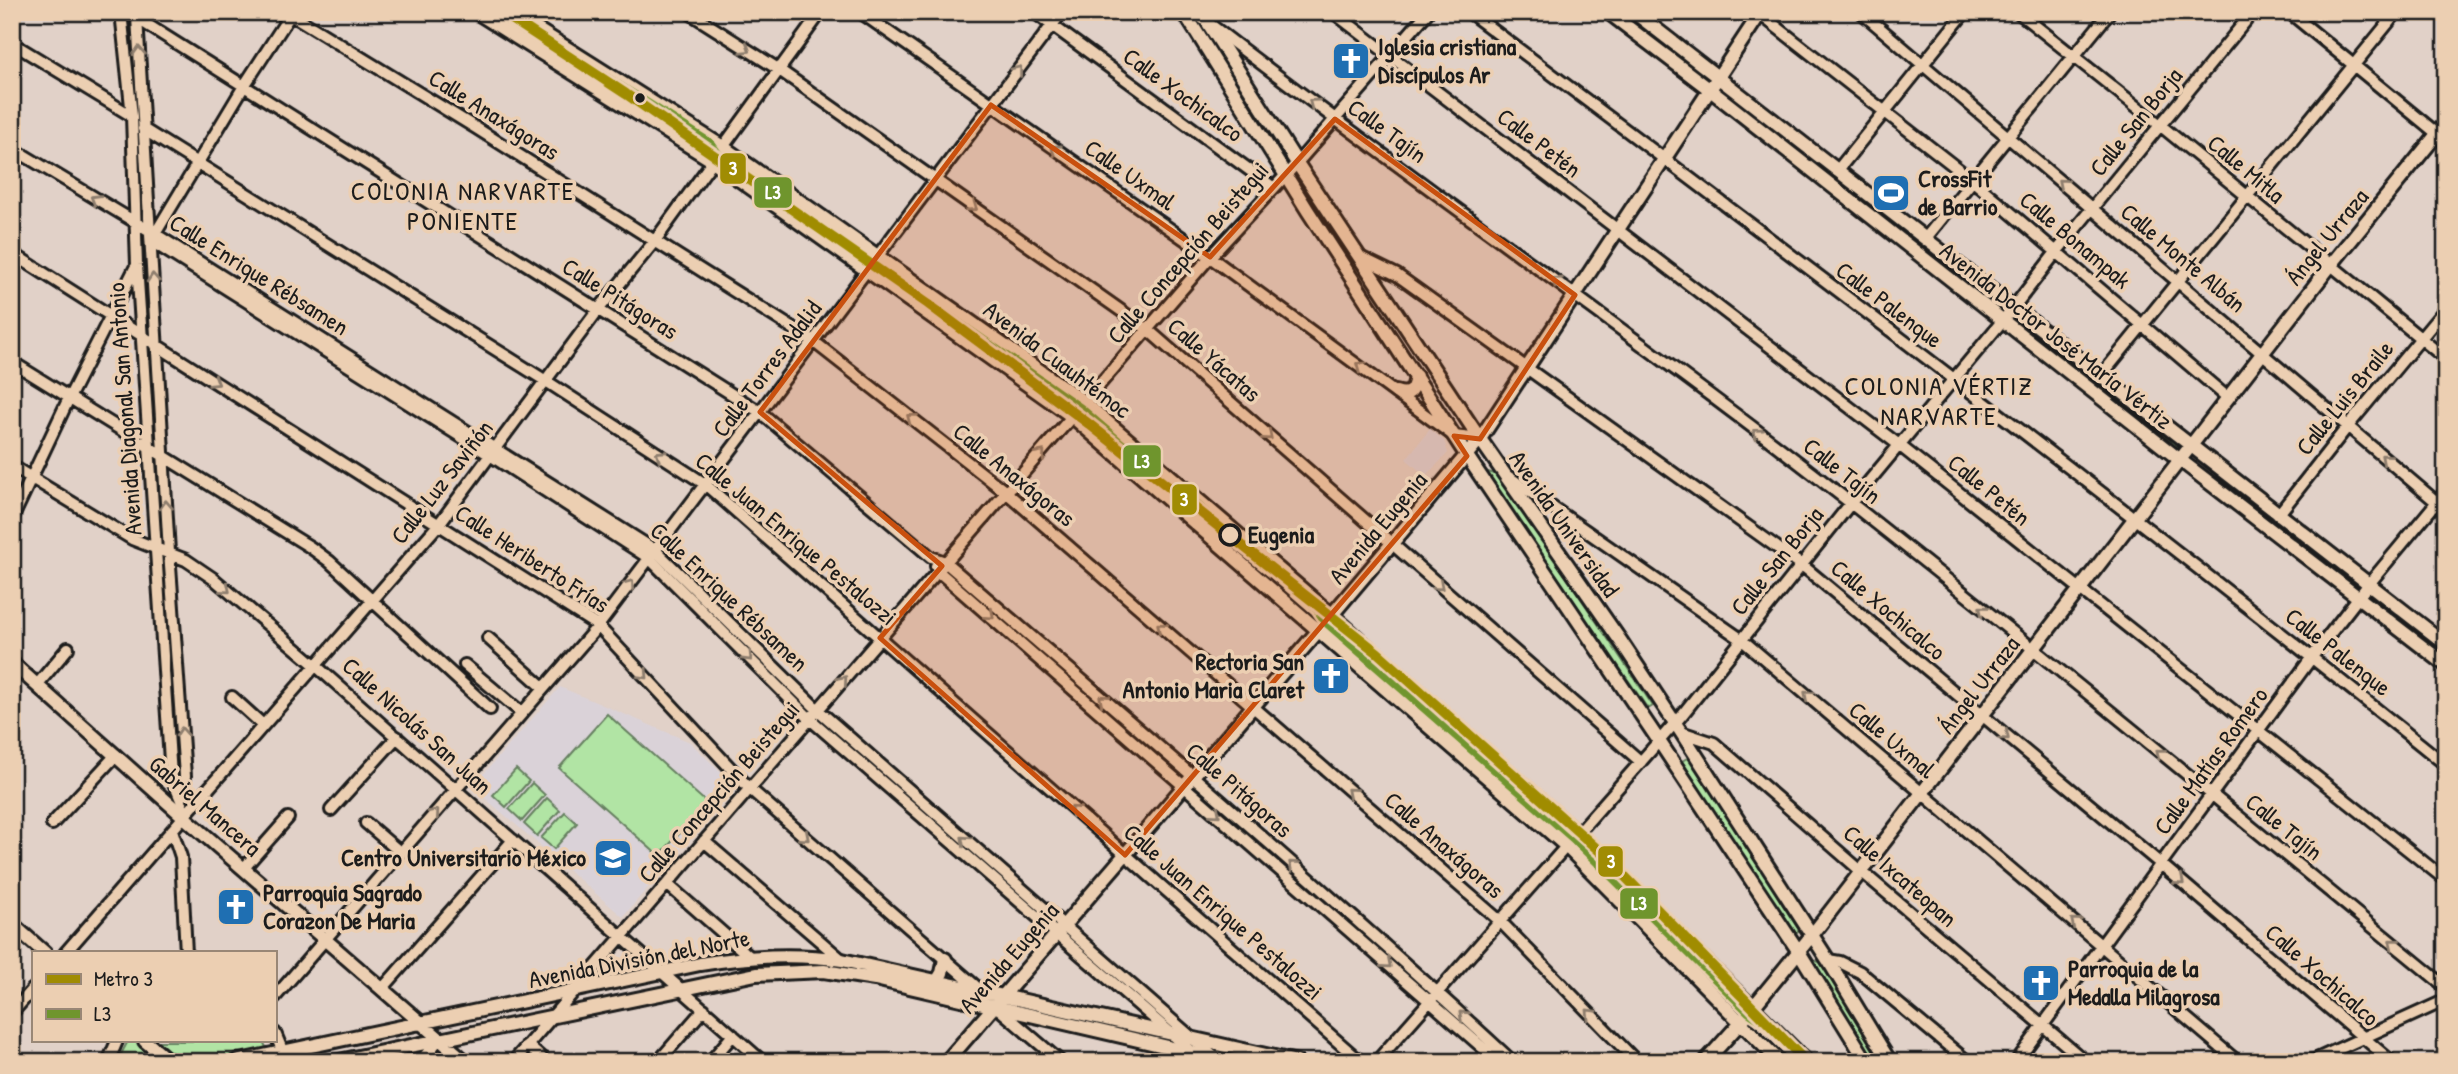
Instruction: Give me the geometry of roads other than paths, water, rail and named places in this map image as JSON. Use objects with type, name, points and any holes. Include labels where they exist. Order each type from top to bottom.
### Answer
[{"type":"main road","name":"Avenida Cuauhtémoc","points":[[475,12],[713,161],[1073,417],[1566,846],[1780,1062]]},
{"type":"main road","name":"Avenida Cuauhtémoc","points":[[510,12],[723,147],[1084,402],[1332,615],[1577,833],[1807,1062]]},
{"type":"main road","name":"Avenida Universidad","points":[[1184,12],[1467,456],[1799,952],[1867,1062]]},
{"type":"main road","name":"Avenida Doctor José María Vértiz","points":[[1608,12],[2446,665]]},
{"type":"main road","name":"Avenida Doctor José María Vértiz","points":[[1634,12],[2446,644]]},
{"type":"main road","name":"Avenida Eugenia","points":[[946,1062],[1467,456],[1618,230],[1756,14]]},
{"type":"main road","name":"Avenida Universidad","points":[[1204,17],[1480,439],[1678,728],[1828,960],[1890,1062]]},
{"type":"main road","name":"Ángel Urraza","points":[[1799,952],[2330,265],[2443,133]]},
{"type":"main road","points":[[1396,393],[1411,393],[1415,387],[1416,376]]},
{"type":"main road","name":"Gabriel Mancera","points":[[12,663],[184,817],[466,1062]]},
{"type":"main road","points":[[12,924],[43,951]]},
{"type":"main road","points":[[1705,1062],[1799,952]]},
{"type":"main road","name":"Avenida División del Norte","points":[[235,1062],[286,1056],[422,1022],[662,972],[750,957],[816,956],[980,990],[1000,1001],[1193,1052],[1212,1060],[1233,1062]]},
{"type":"main road","points":[[937,981],[944,968],[945,959]]},
{"type":"main road","name":"Avenida División del Norte","points":[[334,1062],[680,988],[756,974],[824,971],[1170,1033],[1297,1062]]},
{"type":"main road","points":[[146,1042],[170,1062]]},
{"type":"street","name":"Calle Pitágoras","points":[[124,12],[137,16],[760,412],[1168,763],[1311,889],[1430,1002],[1499,1062]]},
{"type":"street","name":"Avenida Diagonal San Antonio","points":[[124,12],[132,117],[141,336],[171,776],[181,800],[184,817]]},
{"type":"street","name":"Calle Yácatas","points":[[688,12],[778,69],[1147,329],[1641,762]]},
{"type":"street","name":"Calle Luz Saviñón","points":[[67,951],[439,524],[598,310],[654,242],[821,12]]},
{"type":"street","name":"Calle Uxmal","points":[[860,12],[1210,257],[1454,436],[1480,439]]},
{"type":"street","name":"Calle Xochicalco","points":[[1034,12],[1274,188]]},
{"type":"street","name":"Calle Torres Adalid","points":[[276,996],[598,626],[1062,12]]},
{"type":"street","name":"Calle Tajín","points":[[1194,12],[1851,503],[2446,987]]},
{"type":"street","name":"Calle Petén","points":[[1333,12],[1899,445],[2446,880]]},
{"type":"street","name":"Calle Concepción Beistegui","points":[[513,1062],[1147,329],[1297,163],[1427,12]]},
{"type":"street","name":"Calle Palenque","points":[[1469,12],[2312,657],[2446,765]]},
{"type":"street","name":"Calle Monte Albán","points":[[1861,12],[2446,510]]},
{"type":"street","points":[[1837,171],[1965,12]]},
{"type":"street","name":"Calle Mitla","points":[[2018,12],[2446,359]]},
{"type":"street","points":[[1924,240],[2110,12]]},
{"type":"street","name":"Calle San Borja","points":[[1376,1062],[1659,741],[1678,728],[1741,639],[2253,12]]},
{"type":"street","points":[[2289,12],[2443,133]]},
{"type":"street","points":[[2100,377],[2397,12]]},
{"type":"street","points":[[12,519],[69,398],[152,236],[290,13]]},
{"type":"street","name":"Calle Anaxágoras","points":[[290,13],[813,341],[1007,493],[1500,921],[1637,1062]]},
{"type":"street","name":"Calle Bonampak","points":[[1756,14],[1972,180],[2228,398]]},
{"type":"street","name":"Avenida Diagonal San Antonio","points":[[137,16],[185,776],[181,800]]},
{"type":"street","points":[[12,43],[132,117]]},
{"type":"street","name":"Calle Juan Enrique Pestalozzi","points":[[143,129],[546,381],[705,484],[1361,1062]]},
{"type":"street","name":"Calle Enrique Rébsamen","points":[[12,148],[136,224],[652,554],[814,714],[1193,1052]]},
{"type":"street","name":"Calle Heriberto Frías","points":[[12,253],[598,626],[749,788],[980,990]]},
{"type":"street","name":"Calle Xochicalco","points":[[1360,257],[1397,275],[1803,566],[2162,865],[2392,1062]]},
{"type":"street","name":"Calle Luis Braile","points":[[2278,515],[2446,308]]},
{"type":"street","points":[[12,362],[310,547],[329,561],[491,709]]},
{"type":"street","name":"Calle Nicolás San Juan","points":[[12,466],[132,539],[186,560],[214,579],[397,737],[763,1062]]},
{"type":"street","name":"Calle Uxmal","points":[[1502,472],[1741,639],[2238,1062]]},
{"type":"street","name":"Calle Matías Romero","points":[[2016,1062],[2312,657],[2446,491]]},
{"type":"street","points":[[488,638],[544,688]]},
{"type":"street","points":[[37,684],[68,648]]},
{"type":"street","points":[[465,665],[522,713]]},
{"type":"street","points":[[232,697],[264,725]]},
{"type":"street","name":"Calle Ixcateopan","points":[[1678,728],[1714,743],[2086,1062]]},
{"type":"street","points":[[331,810],[397,737]]},
{"type":"street","points":[[52,824],[116,755]]},
{"type":"street","points":[[244,869],[288,818]]},
{"type":"street","points":[[366,823],[401,853]]},
{"type":"street","points":[[172,830],[181,857],[186,951]]},
{"type":"street","points":[[383,988],[513,840]]},
{"type":"street","points":[[704,841],[842,960]]},
{"type":"street","points":[[667,884],[750,957]]},
{"type":"street","name":"Calle Pitágoras","points":[[1311,889],[1438,992],[1513,1062]]},
{"type":"street","name":"Calle Enrique Rébsamen","points":[[1060,931],[1191,1038],[1212,1060]]},
{"type":"street","points":[[1828,960],[1840,962],[1860,972],[1968,1062]]},
{"type":"street","points":[[12,1013],[32,990]]},
{"type":"street","points":[[2310,1062],[2446,1000]]},
{"type":"street","points":[[1000,1001],[1061,1062]]},
{"type":"street","points":[[658,1062],[704,1009]]},
{"type":"street","points":[[276,1035],[286,1056]]},
{"type":"street","points":[[709,1062],[733,1035]]},
{"type":"street","points":[[420,1062],[440,1038]]},
{"type":"street","points":[[108,1062],[117,1042]]},
{"type":"street","points":[[527,1045],[546,1062]]},
{"type":"metro line","name":"3","points":[[501,12],[626,94],[928,304],[1089,424],[1378,653],[1605,856],[1806,1062]]},
{"type":"place","name":"Iglesia cristiana Discípulos Ar","points":[[1351,61]]},
{"type":"place","name":"CrossFit de Barrio","points":[[1891,193]]},
{"type":"place","name":"Eugenia","points":[[1230,535]]},
{"type":"place","name":"Rectoria San Antonio Maria Claret","points":[[1331,676]]},
{"type":"place","name":"Centro Universitario México","points":[[613,858]]},
{"type":"place","name":"Parroquia Sagrado Corazon De Maria","points":[[236,907]]},
{"type":"place","name":"Parroquia de la Medalla Milagrosa","points":[[2041,983]]},
{"type":"district","name":"COLONIA NARVARTE PONIENTE","points":[[463,206]]},
{"type":"district","name":"COLONIA VÉRTIZ NARVARTE","points":[[1939,401]]}]
